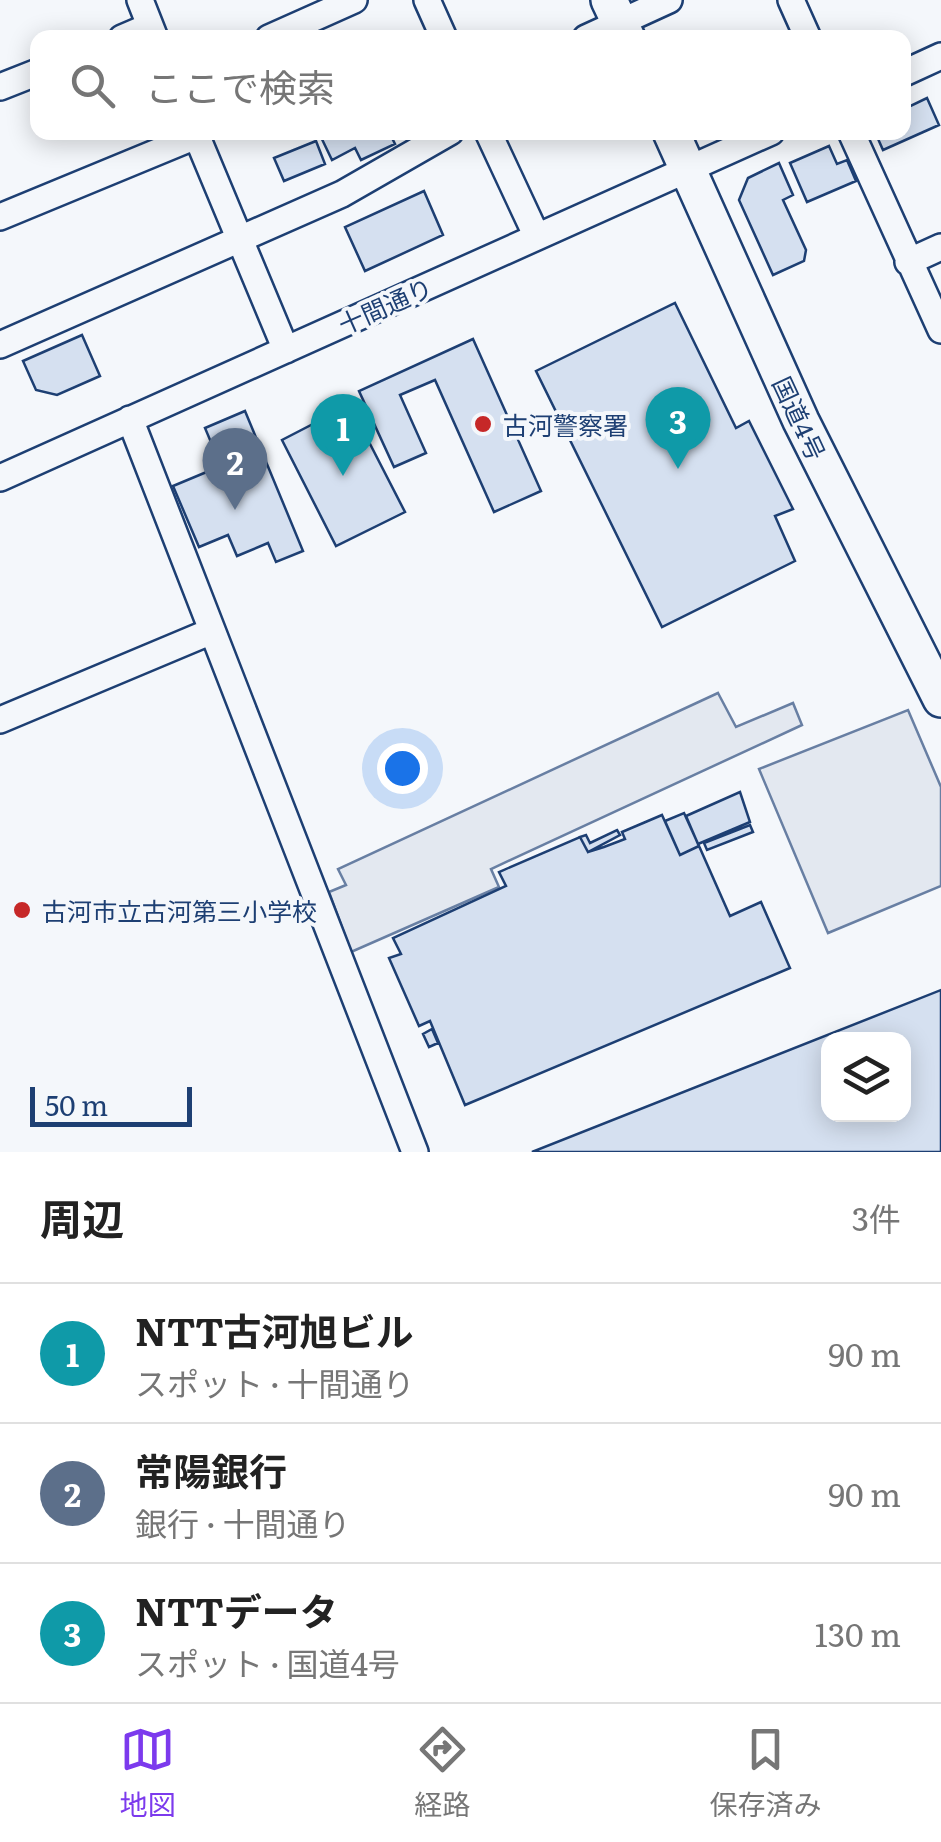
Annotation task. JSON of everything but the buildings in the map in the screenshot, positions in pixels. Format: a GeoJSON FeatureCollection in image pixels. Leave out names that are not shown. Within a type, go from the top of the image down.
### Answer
{"type":"FeatureCollection","features":[{"type":"Feature","properties":{"kind":"highway","name":"国道4号"},"geometry":{"type":"LineString","coordinates":[[675,140],[801,421],[938,688]]}},
{"type":"Feature","properties":{"kind":"street"},"geometry":{"type":"LineString","coordinates":[[140,0],[151,30]]}},
{"type":"Feature","properties":{"kind":"street"},"geometry":{"type":"LineString","coordinates":[[287,30],[354,0]]}},
{"type":"Feature","properties":{"kind":"street"},"geometry":{"type":"LineString","coordinates":[[427,0],[440,30]]}},
{"type":"Feature","properties":{"kind":"street"},"geometry":{"type":"LineString","coordinates":[[618,19],[669,0]]}},
{"type":"Feature","properties":{"kind":"street"},"geometry":{"type":"LineString","coordinates":[[791,0],[804,30]]}},
{"type":"Feature","properties":{"kind":"street"},"geometry":{"type":"LineString","coordinates":[[911,70],[941,56]]}},
{"type":"Feature","properties":{"kind":"street"},"geometry":{"type":"LineString","coordinates":[[0,87],[30,75]]}},
{"type":"Feature","properties":{"kind":"street"},"geometry":{"type":"LineString","coordinates":[[0,216],[182,140]]}},
{"type":"Feature","properties":{"kind":"street"},"geometry":{"type":"LineString","coordinates":[[198,140],[286,350]]}},
{"type":"Feature","properties":{"kind":"street"},"geometry":{"type":"LineString","coordinates":[[0,345],[240,240],[404,162],[438,140]]}},
{"type":"Feature","properties":{"kind":"street"},"geometry":{"type":"LineString","coordinates":[[492,140],[538,238]]}},
{"type":"Feature","properties":{"kind":"street","name":"十間通り"},"geometry":{"type":"LineString","coordinates":[[0,478],[754,140]]}},
{"type":"Feature","properties":{"kind":"street"},"geometry":{"type":"LineString","coordinates":[[855,140],[941,330]]}},
{"type":"Feature","properties":{"kind":"street"},"geometry":{"type":"LineString","coordinates":[[908,262],[941,247]]}},
{"type":"Feature","properties":{"kind":"street"},"geometry":{"type":"LineString","coordinates":[[130,419],[415,1152]]}},
{"type":"Feature","properties":{"kind":"street"},"geometry":{"type":"LineString","coordinates":[[0,720],[212,630]]}},
{"type":"Feature","properties":{"kind":"shaded area"},"geometry":{"type":"Polygon","coordinates":[[[718,693],[736,727],[793,703],[802,725],[491,869],[499,887],[351,952],[329,892],[346,885],[338,869],[718,693]]]}},
{"type":"Feature","properties":{"kind":"shaded area"},"geometry":{"type":"Polygon","coordinates":[[[908,710],[941,787],[941,886],[828,933],[759,769],[908,710]]]}},
{"type":"Feature","properties":{"kind":"place","name":"古河警察署"},"geometry":{"type":"Point","coordinates":[483,424]}},
{"type":"Feature","properties":{"kind":"place","name":"NTTデータ"},"geometry":{"type":"Point","coordinates":[678,469]}},
{"type":"Feature","properties":{"kind":"place","name":"NTT古河旭ビル"},"geometry":{"type":"Point","coordinates":[343,476]}},
{"type":"Feature","properties":{"kind":"place","name":"常陽銀行"},"geometry":{"type":"Point","coordinates":[235,510]}},
{"type":"Feature","properties":{"kind":"place","name":"古河市立古河第三小学校"},"geometry":{"type":"Point","coordinates":[22,910]}}]}
